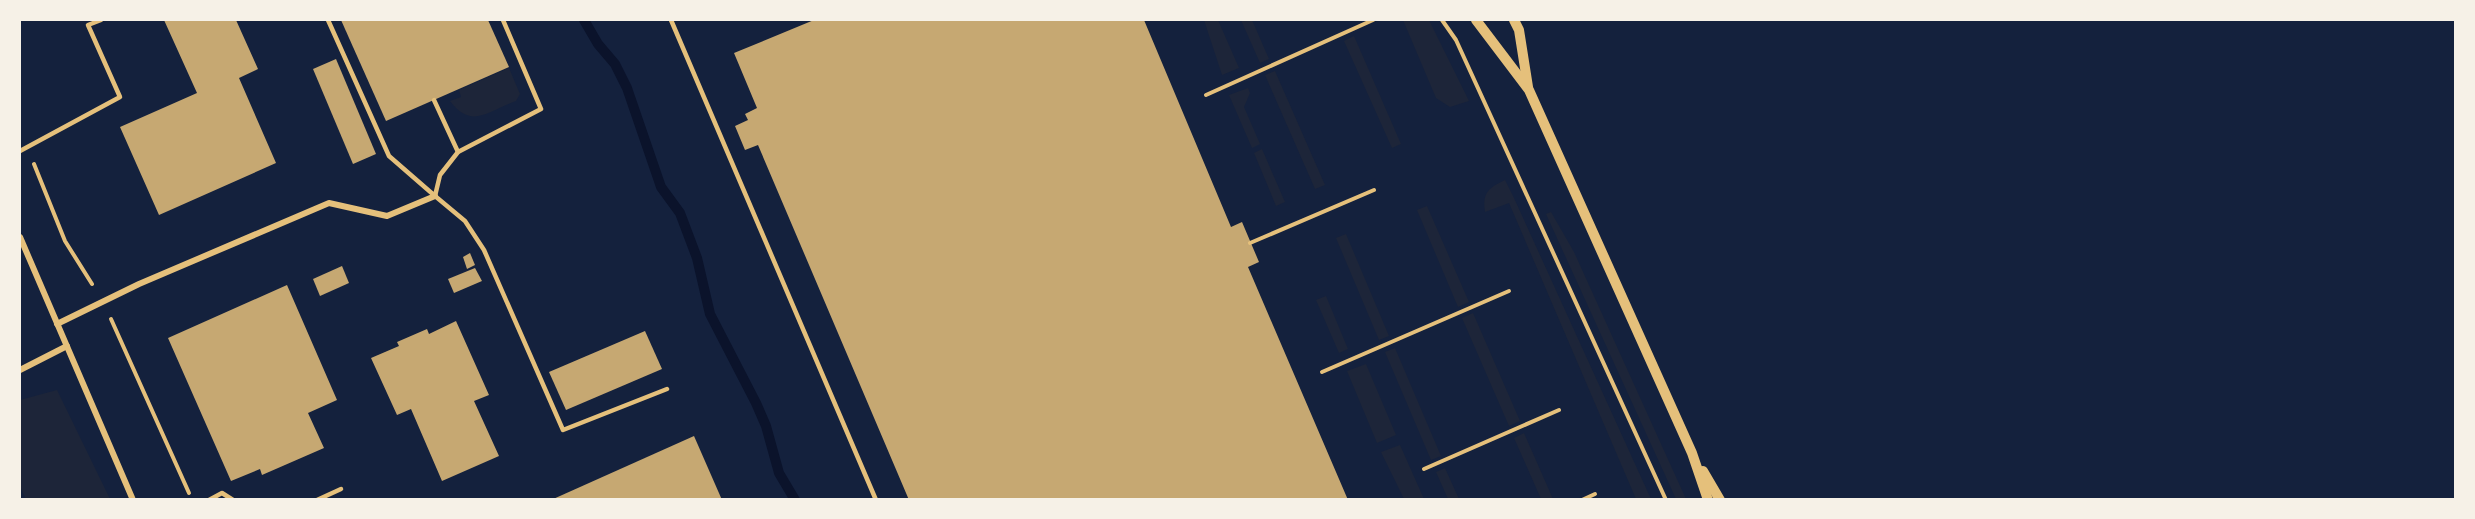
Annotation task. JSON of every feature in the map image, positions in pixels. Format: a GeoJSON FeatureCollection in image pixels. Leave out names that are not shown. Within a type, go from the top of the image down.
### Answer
{"type":"FeatureCollection","features":[{"type":"Feature","properties":{"kind":"street"},"geometry":{"type":"LineString","coordinates":[[1476,20],[1529,90],[1692,453],[1708,500]]}},
{"type":"Feature","properties":{"kind":"street"},"geometry":{"type":"LineString","coordinates":[[1514,20],[1519,30],[1529,90]]}},
{"type":"Feature","properties":{"kind":"street"},"geometry":{"type":"LineString","coordinates":[[57,324],[130,288],[329,203],[387,216],[435,196]]}},
{"type":"Feature","properties":{"kind":"street"},"geometry":{"type":"LineString","coordinates":[[20,237],[133,500]]}},
{"type":"Feature","properties":{"kind":"street"},"geometry":{"type":"LineString","coordinates":[[20,370],[67,346]]}},
{"type":"Feature","properties":{"kind":"street"},"geometry":{"type":"LineString","coordinates":[[1692,453],[1720,500]]}},
{"type":"Feature","properties":{"kind":"lane"},"geometry":{"type":"LineString","coordinates":[[20,151],[120,96],[88,25],[101,20]]}},
{"type":"Feature","properties":{"kind":"lane"},"geometry":{"type":"LineString","coordinates":[[328,20],[389,156],[465,221],[484,250],[563,430],[667,389]]}},
{"type":"Feature","properties":{"kind":"lane"},"geometry":{"type":"LineString","coordinates":[[435,196],[440,175],[458,152],[541,109],[503,20]]}},
{"type":"Feature","properties":{"kind":"lane"},"geometry":{"type":"LineString","coordinates":[[671,20],[876,500]]}},
{"type":"Feature","properties":{"kind":"lane"},"geometry":{"type":"LineString","coordinates":[[434,100],[458,152]]}},
{"type":"Feature","properties":{"kind":"lane"},"geometry":{"type":"LineString","coordinates":[[317,500],[341,489]]}},
{"type":"Feature","properties":{"kind":"lane"},"geometry":{"type":"LineString","coordinates":[[209,500],[222,493],[233,500]]}},
{"type":"Feature","properties":{"kind":"path"},"geometry":{"type":"LineString","coordinates":[[1206,95],[1373,20]]}},
{"type":"Feature","properties":{"kind":"path"},"geometry":{"type":"LineString","coordinates":[[1442,20],[1461,51],[1666,500]]}},
{"type":"Feature","properties":{"kind":"path"},"geometry":{"type":"LineString","coordinates":[[1250,243],[1374,190]]}},
{"type":"Feature","properties":{"kind":"path"},"geometry":{"type":"LineString","coordinates":[[1322,372],[1509,291]]}},
{"type":"Feature","properties":{"kind":"path"},"geometry":{"type":"LineString","coordinates":[[1424,469],[1559,410]]}},
{"type":"Feature","properties":{"kind":"path"},"geometry":{"type":"LineString","coordinates":[[1582,500],[1595,494]]}},
{"type":"Feature","properties":{"kind":"shaded area"},"geometry":{"type":"Polygon","coordinates":[[[1204,20],[1218,20],[1239,68],[1222,75],[1204,20]]]}},
{"type":"Feature","properties":{"kind":"shaded area"},"geometry":{"type":"Polygon","coordinates":[[[1241,20],[1252,20],[1269,59],[1260,63],[1241,20]]]}},
{"type":"Feature","properties":{"kind":"shaded area"},"geometry":{"type":"Polygon","coordinates":[[[1403,20],[1429,20],[1469,101],[1450,107],[1436,98],[1403,20]]]}},
{"type":"Feature","properties":{"kind":"shaded area"},"geometry":{"type":"Polygon","coordinates":[[[1354,36],[1401,144],[1392,148],[1344,41],[1354,36]]]}},
{"type":"Feature","properties":{"kind":"shaded area"},"geometry":{"type":"Polygon","coordinates":[[[509,68],[520,94],[516,101],[481,116],[473,116],[458,110],[450,101],[461,97],[459,90],[509,68]]]}},
{"type":"Feature","properties":{"kind":"shaded area"},"geometry":{"type":"Polygon","coordinates":[[[1275,71],[1325,185],[1315,189],[1265,75],[1275,71]]]}},
{"type":"Feature","properties":{"kind":"shaded area"},"geometry":{"type":"Polygon","coordinates":[[[1248,88],[1250,93],[1244,107],[1260,144],[1252,148],[1229,95],[1248,88]]]}},
{"type":"Feature","properties":{"kind":"shaded area"},"geometry":{"type":"Polygon","coordinates":[[[1262,149],[1285,202],[1276,206],[1254,153],[1262,149]]]}},
{"type":"Feature","properties":{"kind":"shaded area"},"geometry":{"type":"Polygon","coordinates":[[[1505,180],[1651,499],[1636,499],[1509,203],[1485,212],[1484,200],[1488,192],[1505,180]]]}},
{"type":"Feature","properties":{"kind":"shaded area"},"geometry":{"type":"Polygon","coordinates":[[[1427,206],[1469,302],[1458,307],[1417,210],[1427,206]]]}},
{"type":"Feature","properties":{"kind":"shaded area"},"geometry":{"type":"Polygon","coordinates":[[[1551,212],[1574,252],[1686,499],[1676,499],[1546,214],[1551,212]]]}},
{"type":"Feature","properties":{"kind":"shaded area"},"geometry":{"type":"Polygon","coordinates":[[[1346,234],[1389,336],[1379,340],[1336,238],[1346,234]]]}},
{"type":"Feature","properties":{"kind":"shaded area"},"geometry":{"type":"Polygon","coordinates":[[[1326,296],[1348,349],[1339,353],[1316,300],[1326,296]]]}},
{"type":"Feature","properties":{"kind":"shaded area"},"geometry":{"type":"Polygon","coordinates":[[[1473,313],[1520,421],[1509,426],[1462,318],[1473,313]]]}},
{"type":"Feature","properties":{"kind":"shaded area"},"geometry":{"type":"Polygon","coordinates":[[[1395,348],[1441,456],[1431,460],[1385,352],[1395,348]]]}},
{"type":"Feature","properties":{"kind":"shaded area"},"geometry":{"type":"Polygon","coordinates":[[[1366,364],[1396,435],[1377,443],[1347,371],[1366,364]]]}},
{"type":"Feature","properties":{"kind":"shaded area"},"geometry":{"type":"Polygon","coordinates":[[[57,390],[110,499],[26,499],[20,487],[20,400],[57,390]]]}},
{"type":"Feature","properties":{"kind":"shaded area"},"geometry":{"type":"Polygon","coordinates":[[[1524,433],[1553,499],[1541,499],[1514,438],[1524,433]]]}},
{"type":"Feature","properties":{"kind":"shaded area"},"geometry":{"type":"Polygon","coordinates":[[[1400,445],[1424,499],[1404,499],[1381,452],[1400,445]]]}},
{"type":"Feature","properties":{"kind":"shaded area"},"geometry":{"type":"Polygon","coordinates":[[[1445,468],[1459,499],[1448,499],[1436,472],[1445,468]]]}},
{"type":"Feature","properties":{"kind":"building"},"geometry":{"type":"Polygon","coordinates":[[[164,20],[236,20],[258,69],[239,78],[276,163],[159,215],[120,127],[197,93],[164,20]]]}},
{"type":"Feature","properties":{"kind":"building"},"geometry":{"type":"Polygon","coordinates":[[[341,20],[488,20],[509,67],[386,121],[341,20]]]}},
{"type":"Feature","properties":{"kind":"building"},"geometry":{"type":"Polygon","coordinates":[[[814,20],[1144,20],[1231,227],[1242,222],[1259,262],[1248,267],[1348,500],[909,500],[758,145],[745,150],[735,126],[748,120],[745,114],[757,108],[734,53],[814,20]]]}},
{"type":"Feature","properties":{"kind":"building"},"geometry":{"type":"Polygon","coordinates":[[[336,59],[376,154],[353,164],[313,69],[336,59]]]}},
{"type":"Feature","properties":{"kind":"building"},"geometry":{"type":"Polygon","coordinates":[[[470,253],[475,265],[467,269],[463,257],[470,253]]]}},
{"type":"Feature","properties":{"kind":"building"},"geometry":{"type":"Polygon","coordinates":[[[342,266],[349,283],[320,296],[313,279],[342,266]]]}},
{"type":"Feature","properties":{"kind":"building"},"geometry":{"type":"Polygon","coordinates":[[[475,268],[482,281],[454,293],[448,279],[475,268]]]}},
{"type":"Feature","properties":{"kind":"building"},"geometry":{"type":"Polygon","coordinates":[[[287,285],[337,400],[308,413],[324,448],[262,475],[260,469],[231,481],[168,338],[287,285]]]}},
{"type":"Feature","properties":{"kind":"building"},"geometry":{"type":"Polygon","coordinates":[[[456,321],[489,395],[474,401],[499,456],[442,481],[411,409],[397,415],[371,358],[399,346],[397,342],[427,329],[429,334],[456,321]]]}},
{"type":"Feature","properties":{"kind":"building"},"geometry":{"type":"Polygon","coordinates":[[[645,331],[662,369],[566,410],[549,372],[645,331]]]}},
{"type":"Feature","properties":{"kind":"building"},"geometry":{"type":"Polygon","coordinates":[[[694,436],[722,500],[551,500],[694,436]]]}},
{"type":"Feature","properties":{"kind":"waterway"},"geometry":{"type":"LineString","coordinates":[[584,20],[598,44],[615,64],[627,88],[661,187],[680,213],[697,258],[710,314],[756,403],[766,426],[779,473],[795,500]]}}]}
